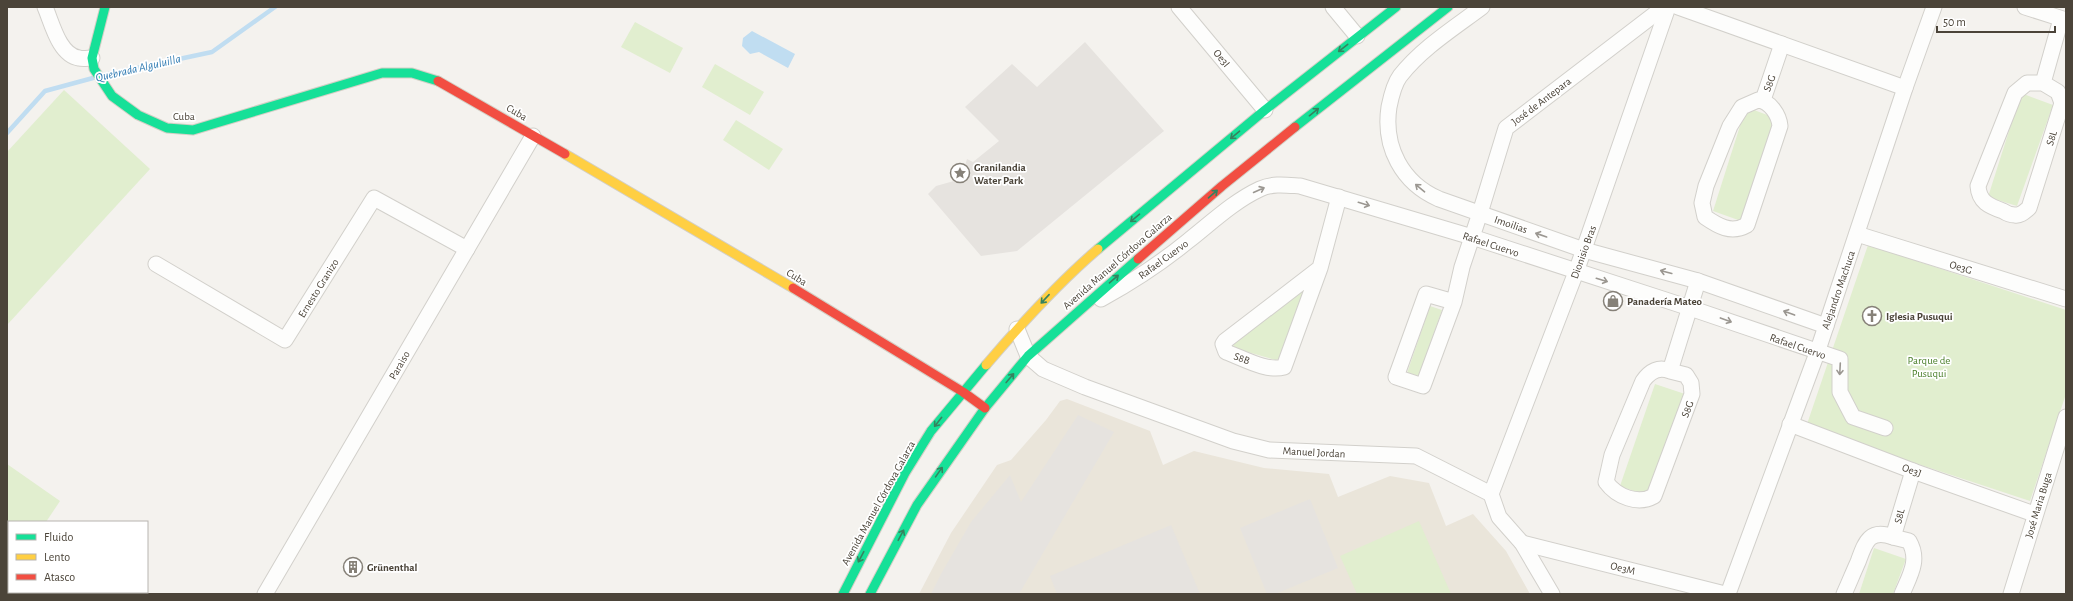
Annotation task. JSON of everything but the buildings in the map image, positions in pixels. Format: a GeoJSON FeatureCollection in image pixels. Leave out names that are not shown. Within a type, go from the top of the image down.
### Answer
{"type":"FeatureCollection","features":[{"type":"Feature","properties":{"kind":"main road"},"geometry":{"type":"LineString","coordinates":[[92,58],[105,7]]}},
{"type":"Feature","properties":{"kind":"main road","name":"Avenida Manuel Córdova Galarza"},"geometry":{"type":"LineString","coordinates":[[844,594],[905,473],[931,431],[1017,329],[1072,271],[1265,110],[1357,36],[1396,7]]}},
{"type":"Feature","properties":{"kind":"main road","name":"Avenida Manuel Córdova Galarza"},"geometry":{"type":"LineString","coordinates":[[870,594],[917,505],[984,408],[1028,356],[1076,312],[1222,186],[1350,82],[1448,7]]}},
{"type":"Feature","properties":{"kind":"main road","name":"Cuba"},"geometry":{"type":"LineString","coordinates":[[92,58],[94,69],[112,96],[138,115],[167,128],[194,130],[382,73],[412,73],[442,82],[736,253],[963,392],[984,408]]}},
{"type":"Feature","properties":{"kind":"street"},"geometry":{"type":"LineString","coordinates":[[45,7],[60,42],[65,49],[78,58],[92,58]]}},
{"type":"Feature","properties":{"kind":"street","name":"Oe3I"},"geometry":{"type":"LineString","coordinates":[[1179,7],[1265,110]]}},
{"type":"Feature","properties":{"kind":"street"},"geometry":{"type":"LineString","coordinates":[[1333,7],[1357,36]]}},
{"type":"Feature","properties":{"kind":"street","name":"Imoilias"},"geometry":{"type":"LineString","coordinates":[[1482,7],[1412,61],[1399,78],[1390,99],[1386,124],[1391,151],[1403,172],[1414,183],[1428,194],[1584,250],[1698,281],[1826,326]]}},
{"type":"Feature","properties":{"kind":"street","name":"José de Antepara"},"geometry":{"type":"LineString","coordinates":[[1454,302],[1426,294],[1396,377],[1423,386],[1454,302],[1462,267],[1480,213],[1502,134],[1506,128],[1664,7]]}},
{"type":"Feature","properties":{"kind":"street","name":"Dionisio Bras"},"geometry":{"type":"LineString","coordinates":[[1491,494],[1584,250],[1668,7]]}},
{"type":"Feature","properties":{"kind":"street"},"geometry":{"type":"LineString","coordinates":[[1678,7],[1905,88]]}},
{"type":"Feature","properties":{"kind":"street","name":"Alejandro Machuca"},"geometry":{"type":"LineString","coordinates":[[1726,594],[1817,353],[1905,88],[1934,7]]}},
{"type":"Feature","properties":{"kind":"street"},"geometry":{"type":"LineString","coordinates":[[2025,7],[2064,19],[2043,83]]}},
{"type":"Feature","properties":{"kind":"street","name":"S8G"},"geometry":{"type":"LineString","coordinates":[[1763,100],[1782,44]]}},
{"type":"Feature","properties":{"kind":"street","name":"S8L"},"geometry":{"type":"LineString","coordinates":[[2027,83],[2043,83],[2058,92],[2062,103],[2029,208],[2022,214],[2015,216],[1992,207],[1982,200],[1979,194],[1978,186],[1983,170],[2015,92],[2027,83]]}},
{"type":"Feature","properties":{"kind":"street","name":"S8G"},"geometry":{"type":"LineString","coordinates":[[1763,100],[1779,118],[1780,126],[1747,225],[1739,230],[1729,230],[1705,216],[1702,210],[1702,203],[1706,186],[1719,152],[1737,114],[1742,107],[1751,102],[1763,100]]}},
{"type":"Feature","properties":{"kind":"street","name":"Paraiso"},"geometry":{"type":"LineString","coordinates":[[265,594],[533,136]]}},
{"type":"Feature","properties":{"kind":"street","name":"Rafael Cuervo"},"geometry":{"type":"LineString","coordinates":[[1076,312],[1125,286],[1149,270],[1243,198],[1262,188],[1279,184],[1300,186],[1472,237],[1690,308],[1817,353],[1840,359],[1840,392],[1853,417],[1885,428]]}},
{"type":"Feature","properties":{"kind":"street","name":"S8B"},"geometry":{"type":"LineString","coordinates":[[1320,268],[1224,341],[1223,344],[1226,352],[1269,368],[1277,369],[1284,367],[1320,268],[1339,197]]}},
{"type":"Feature","properties":{"kind":"street","name":"Ernesto Granizo"},"geometry":{"type":"LineString","coordinates":[[156,264],[285,340],[374,198],[467,249]]}},
{"type":"Feature","properties":{"kind":"street","name":"Oe3G"},"geometry":{"type":"LineString","coordinates":[[1857,234],[2066,299]]}},
{"type":"Feature","properties":{"kind":"street"},"geometry":{"type":"LineString","coordinates":[[1670,371],[1698,281]]}},
{"type":"Feature","properties":{"kind":"street"},"geometry":{"type":"LineString","coordinates":[[1017,329],[1028,356]]}},
{"type":"Feature","properties":{"kind":"street","name":"Manuel Jordan"},"geometry":{"type":"LineString","coordinates":[[1028,356],[1043,369],[1085,387],[1233,441],[1269,450],[1416,456],[1491,494]]}},
{"type":"Feature","properties":{"kind":"street","name":"S8G"},"geometry":{"type":"LineString","coordinates":[[1664,368],[1670,371],[1686,375],[1691,383],[1692,394],[1654,496],[1646,501],[1637,501],[1611,488],[1606,482],[1612,455],[1639,394],[1643,381],[1657,369],[1664,368]]}},
{"type":"Feature","properties":{"kind":"street","name":"José Maria Buga"},"geometry":{"type":"LineString","coordinates":[[2011,594],[2034,514],[2066,417]]}},
{"type":"Feature","properties":{"kind":"street","name":"Oe3J"},"geometry":{"type":"LineString","coordinates":[[1790,424],[1913,471],[2034,514]]}},
{"type":"Feature","properties":{"kind":"street","name":"S8L"},"geometry":{"type":"LineString","coordinates":[[1902,594],[1915,560],[1913,549],[1909,541],[1893,537],[1913,471]]}},
{"type":"Feature","properties":{"kind":"street"},"geometry":{"type":"LineString","coordinates":[[1491,494],[1499,517],[1522,543],[1552,594]]}},
{"type":"Feature","properties":{"kind":"street"},"geometry":{"type":"LineString","coordinates":[[1844,594],[1866,541],[1876,535],[1884,534],[1893,537]]}},
{"type":"Feature","properties":{"kind":"street","name":"Oe3M"},"geometry":{"type":"LineString","coordinates":[[1522,543],[1726,594]]}},
{"type":"Feature","properties":{"kind":"shaded area"},"geometry":{"type":"Polygon","coordinates":[[[1085,42],[1164,131],[1017,251],[981,256],[928,194],[936,186],[961,179],[967,159],[973,162],[999,141],[965,107],[1012,64],[1037,87],[1085,42]]]}},
{"type":"Feature","properties":{"kind":"shaded area"},"geometry":{"type":"Polygon","coordinates":[[[1067,399],[1150,431],[1163,465],[1194,451],[1264,468],[1329,474],[1338,497],[1390,476],[1429,483],[1446,526],[1473,514],[1506,551],[1530,594],[919,594],[951,533],[997,465],[1011,460],[1046,420],[1060,401],[1067,399]]]}},
{"type":"Feature","properties":{"kind":"shaded area"},"geometry":{"type":"Polygon","coordinates":[[[1078,415],[1114,432],[1019,594],[931,594],[971,522],[1010,475],[1021,502],[1078,415]]]}},
{"type":"Feature","properties":{"kind":"shaded area"},"geometry":{"type":"Polygon","coordinates":[[[1310,499],[1338,568],[1275,594],[1267,594],[1240,528],[1310,499]]]}},
{"type":"Feature","properties":{"kind":"shaded area"},"geometry":{"type":"Polygon","coordinates":[[[1171,525],[1200,594],[1057,594],[1050,576],[1171,525]]]}},
{"type":"Feature","properties":{"kind":"green space"},"geometry":{"type":"Polygon","coordinates":[[[635,22],[683,48],[670,73],[621,47],[635,22]]]}},
{"type":"Feature","properties":{"kind":"green space"},"geometry":{"type":"Polygon","coordinates":[[[715,64],[764,92],[750,115],[702,87],[715,64]]]}},
{"type":"Feature","properties":{"kind":"green space"},"geometry":{"type":"Polygon","coordinates":[[[64,90],[150,169],[7,325],[7,152],[64,90]]]}},
{"type":"Feature","properties":{"kind":"green space"},"geometry":{"type":"Polygon","coordinates":[[[2021,93],[2053,105],[2017,206],[1988,197],[2021,93]]]}},
{"type":"Feature","properties":{"kind":"green space"},"geometry":{"type":"Polygon","coordinates":[[[1746,107],[1778,119],[1741,221],[1713,211],[1746,107]]]}},
{"type":"Feature","properties":{"kind":"green space"},"geometry":{"type":"Polygon","coordinates":[[[736,120],[783,149],[769,170],[723,140],[736,120]]]}},
{"type":"Feature","properties":{"kind":"green space","name":"Parque de Pusuqui"},"geometry":{"type":"Polygon","coordinates":[[[1868,245],[2066,310],[2066,394],[2030,501],[1806,427],[1868,245]]]}},
{"type":"Feature","properties":{"kind":"green space"},"geometry":{"type":"Polygon","coordinates":[[[1304,289],[1305,291],[1280,359],[1275,360],[1234,348],[1233,344],[1304,289]]]}},
{"type":"Feature","properties":{"kind":"green space"},"geometry":{"type":"Polygon","coordinates":[[[1430,306],[1442,310],[1419,376],[1407,373],[1430,306]]]}},
{"type":"Feature","properties":{"kind":"green space"},"geometry":{"type":"Polygon","coordinates":[[[1655,384],[1685,394],[1650,497],[1620,486],[1655,384]]]}},
{"type":"Feature","properties":{"kind":"green space"},"geometry":{"type":"Polygon","coordinates":[[[7,464],[60,501],[47,521],[8,521],[8,540],[7,464]]]}},
{"type":"Feature","properties":{"kind":"green space"},"geometry":{"type":"Polygon","coordinates":[[[1419,521],[1451,594],[1357,594],[1340,556],[1419,521]]]}},
{"type":"Feature","properties":{"kind":"green space"},"geometry":{"type":"Polygon","coordinates":[[[1874,548],[1906,559],[1893,594],[1859,594],[1874,548]]]}},
{"type":"Feature","properties":{"kind":"water"},"geometry":{"type":"Polygon","coordinates":[[[752,31],[795,54],[788,68],[759,52],[750,54],[742,46],[743,38],[752,31]]]}},
{"type":"Feature","properties":{"kind":"waterway","name":"Quebrada Alguluilla"},"geometry":{"type":"LineString","coordinates":[[104,75],[212,52],[275,7]]}},
{"type":"Feature","properties":{"kind":"waterway","name":"Quebrada Alguluilla"},"geometry":{"type":"LineString","coordinates":[[7,133],[45,91],[93,78]]}},
{"type":"Feature","properties":{"kind":"traffic: fast"},"geometry":{"type":"LineString","coordinates":[[105,7],[92,58],[94,69],[112,96],[138,115],[167,128],[193,130],[382,73],[412,73],[438,81]]}},
{"type":"Feature","properties":{"kind":"traffic: fast"},"geometry":{"type":"LineString","coordinates":[[1098,249],[1265,110],[1396,7]]}},
{"type":"Feature","properties":{"kind":"traffic: fast"},"geometry":{"type":"LineString","coordinates":[[1295,127],[1448,7]]}},
{"type":"Feature","properties":{"kind":"traffic: fast"},"geometry":{"type":"LineString","coordinates":[[870,594],[917,505],[985,408],[1028,356],[1138,259]]}},
{"type":"Feature","properties":{"kind":"traffic: fast"},"geometry":{"type":"LineString","coordinates":[[843,594],[905,473],[931,431],[986,365]]}},
{"type":"Feature","properties":{"kind":"traffic: slow"},"geometry":{"type":"LineString","coordinates":[[565,154],[793,288]]}},
{"type":"Feature","properties":{"kind":"traffic: slow"},"geometry":{"type":"LineString","coordinates":[[986,365],[1012,334],[1068,276],[1098,249]]}},
{"type":"Feature","properties":{"kind":"traffic: jam"},"geometry":{"type":"LineString","coordinates":[[438,81],[565,154]]}},
{"type":"Feature","properties":{"kind":"traffic: jam"},"geometry":{"type":"LineString","coordinates":[[1138,259],[1222,186],[1295,127]]}},
{"type":"Feature","properties":{"kind":"traffic: jam"},"geometry":{"type":"LineString","coordinates":[[793,288],[963,392],[985,408]]}},
{"type":"Feature","properties":{"kind":"place","name":"Granilandia Water Park"},"geometry":{"type":"Point","coordinates":[960,173]}},
{"type":"Feature","properties":{"kind":"place","name":"Panadería Mateo"},"geometry":{"type":"Point","coordinates":[1613,301]}},
{"type":"Feature","properties":{"kind":"place","name":"Iglesia Pusuqui"},"geometry":{"type":"Point","coordinates":[1872,316]}},
{"type":"Feature","properties":{"kind":"place","name":"Grünenthal"},"geometry":{"type":"Point","coordinates":[353,567]}}]}
